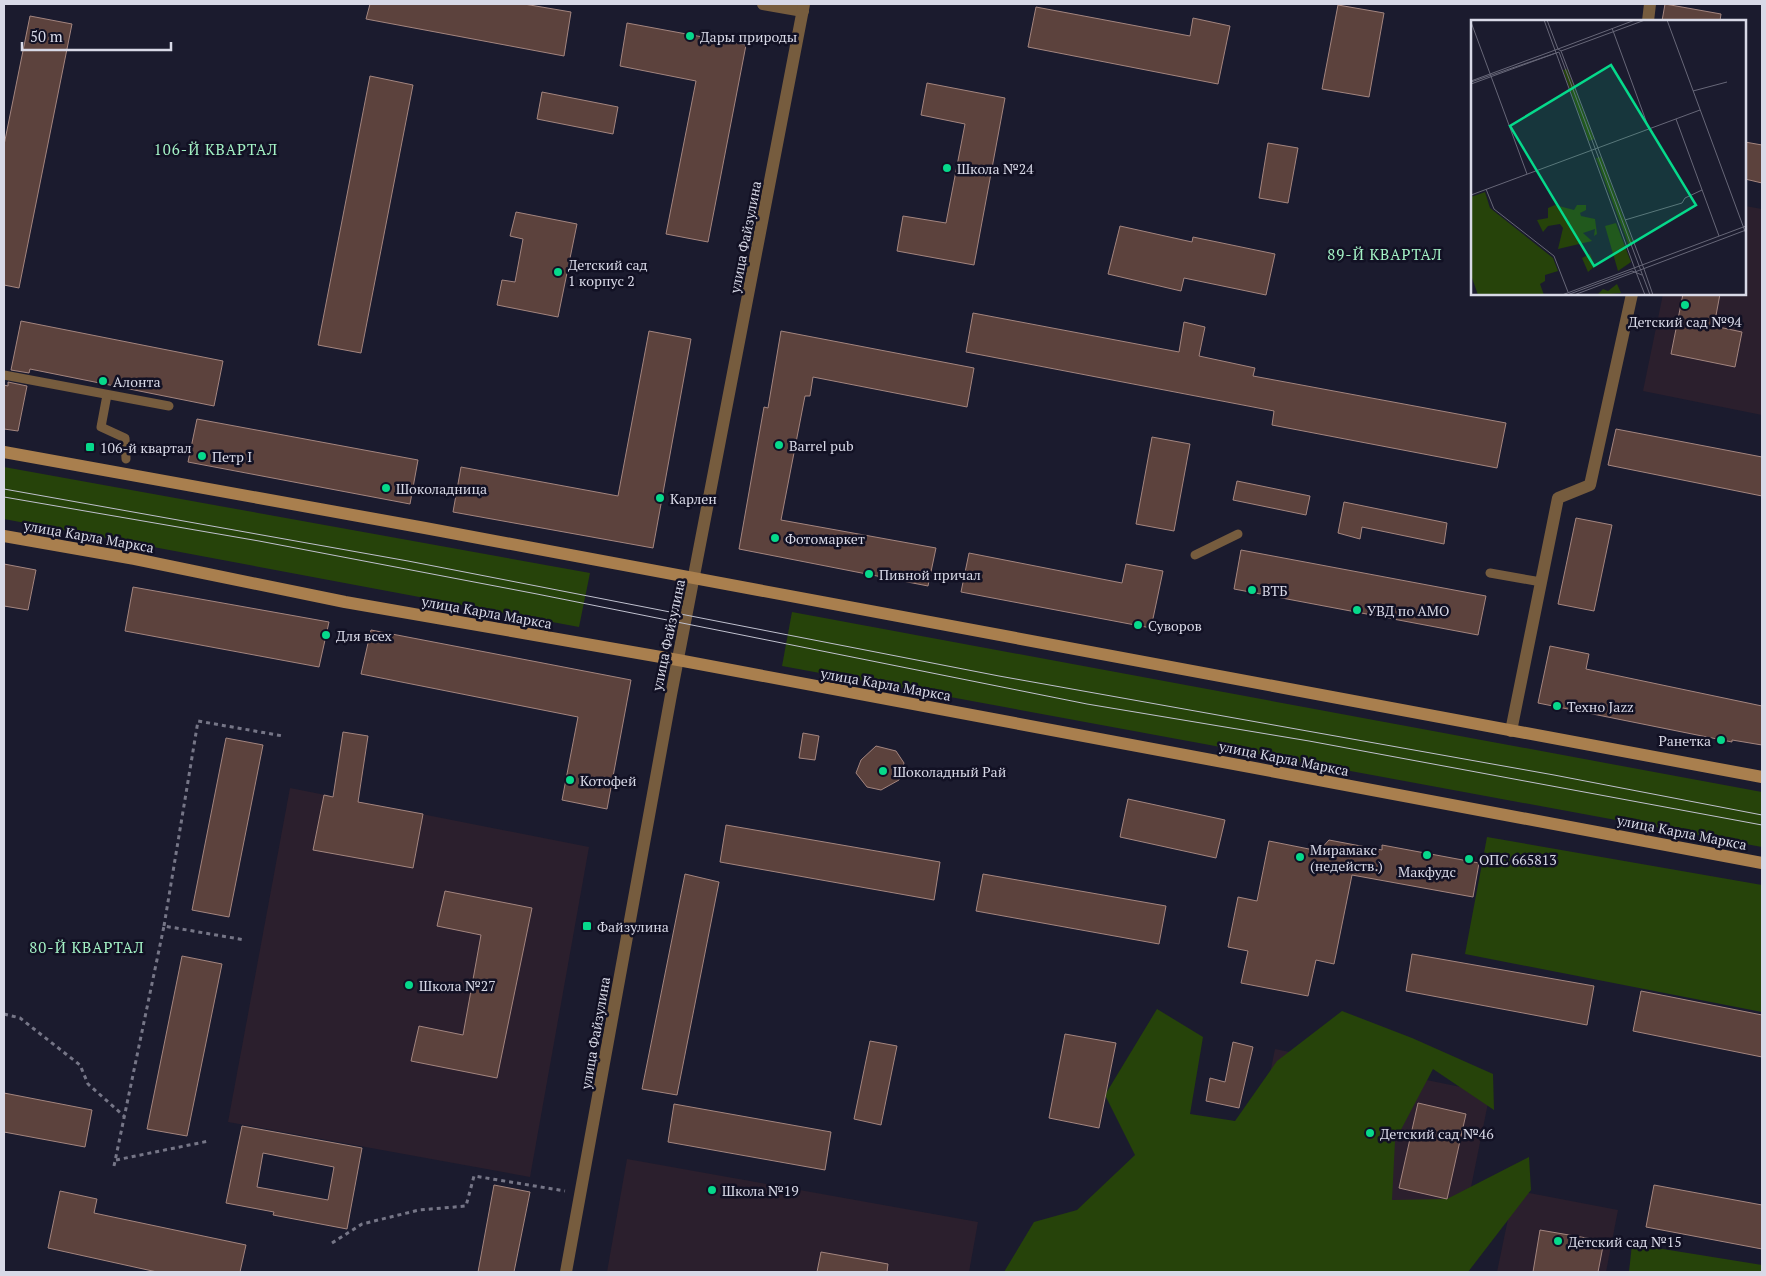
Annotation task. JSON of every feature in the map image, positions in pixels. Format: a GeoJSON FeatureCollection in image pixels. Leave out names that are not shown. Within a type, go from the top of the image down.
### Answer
{"type":"FeatureCollection","features":[{"type":"Feature","properties":{"kind":"main road"},"geometry":{"type":"LineString","coordinates":[[4,452],[695,578],[1762,777]]}},
{"type":"Feature","properties":{"kind":"main road","name":"улица Карла Маркса"},"geometry":{"type":"LineString","coordinates":[[4,536],[135,558],[345,602],[678,660],[1762,863]]}},
{"type":"Feature","properties":{"kind":"street"},"geometry":{"type":"LineString","coordinates":[[763,4],[804,8]]}},
{"type":"Feature","properties":{"kind":"street"},"geometry":{"type":"LineString","coordinates":[[1648,20],[1650,4]]}},
{"type":"Feature","properties":{"kind":"street","name":"улица Файзулина"},"geometry":{"type":"LineString","coordinates":[[566,1272],[678,660],[804,8]]}},
{"type":"Feature","properties":{"kind":"street"},"geometry":{"type":"LineString","coordinates":[[1511,731],[1558,498],[1590,484],[1632,295]]}},
{"type":"Feature","properties":{"kind":"lane"},"geometry":{"type":"LineString","coordinates":[[4,375],[168,406]]}},
{"type":"Feature","properties":{"kind":"lane"},"geometry":{"type":"LineString","coordinates":[[107,394],[101,428],[124,438],[126,459]]}},
{"type":"Feature","properties":{"kind":"lane"},"geometry":{"type":"LineString","coordinates":[[1195,555],[1238,534]]}},
{"type":"Feature","properties":{"kind":"lane"},"geometry":{"type":"LineString","coordinates":[[1490,573],[1541,582]]}},
{"type":"Feature","properties":{"kind":"path"},"geometry":{"type":"LineString","coordinates":[[114,1166],[164,926],[198,721],[282,736]]}},
{"type":"Feature","properties":{"kind":"path"},"geometry":{"type":"LineString","coordinates":[[164,926],[245,940]]}},
{"type":"Feature","properties":{"kind":"path"},"geometry":{"type":"LineString","coordinates":[[4,1014],[20,1018],[80,1064],[88,1084],[125,1116]]}},
{"type":"Feature","properties":{"kind":"path"},"geometry":{"type":"LineString","coordinates":[[116,1160],[208,1141]]}},
{"type":"Feature","properties":{"kind":"path"},"geometry":{"type":"LineString","coordinates":[[332,1243],[362,1224],[419,1210],[466,1206],[474,1176],[568,1192]]}},
{"type":"Feature","properties":{"kind":"shaded area"},"geometry":{"type":"Polygon","coordinates":[[[1746,206],[1762,209],[1762,415],[1643,391],[1663,295],[1746,295],[1746,206]]]}},
{"type":"Feature","properties":{"kind":"shaded area","name":"Школа №27"},"geometry":{"type":"Polygon","coordinates":[[[290,788],[589,847],[530,1177],[228,1122],[290,788]]]}},
{"type":"Feature","properties":{"kind":"shaded area","name":"Детский сад №46"},"geometry":{"type":"Polygon","coordinates":[[[1275,1049],[1490,1093],[1465,1217],[1250,1174],[1275,1049]]]}},
{"type":"Feature","properties":{"kind":"shaded area","name":"Школа №19"},"geometry":{"type":"Polygon","coordinates":[[[627,1159],[978,1222],[969,1272],[607,1272],[627,1159]]]}},
{"type":"Feature","properties":{"kind":"shaded area","name":"Детский сад №15"},"geometry":{"type":"Polygon","coordinates":[[[1514,1190],[1618,1210],[1606,1272],[1497,1272],[1514,1190]]]}},
{"type":"Feature","properties":{"kind":"green space"},"geometry":{"type":"Polygon","coordinates":[[[4,467],[590,573],[579,627],[4,519],[4,467]]]}},
{"type":"Feature","properties":{"kind":"green space"},"geometry":{"type":"Polygon","coordinates":[[[792,612],[1762,792],[1762,847],[782,666],[792,612]]]}},
{"type":"Feature","properties":{"kind":"green space"},"geometry":{"type":"Polygon","coordinates":[[[1487,837],[1762,885],[1762,1012],[1465,954],[1487,837]]]}},
{"type":"Feature","properties":{"kind":"green space"},"geometry":{"type":"Polygon","coordinates":[[[1157,1009],[1203,1037],[1190,1114],[1235,1121],[1277,1061],[1342,1011],[1412,1038],[1493,1074],[1494,1110],[1433,1069],[1395,1141],[1392,1200],[1447,1199],[1529,1157],[1531,1190],[1468,1272],[1004,1272],[1034,1222],[1077,1210],[1135,1155],[1105,1095],[1157,1009]]]}},
{"type":"Feature","properties":{"kind":"green space"},"geometry":{"type":"Polygon","coordinates":[[[1632,1244],[1762,1265],[1762,1272],[1629,1272],[1632,1244]]]}},
{"type":"Feature","properties":{"kind":"building"},"geometry":{"type":"Polygon","coordinates":[[[370,4],[524,4],[571,12],[564,56],[366,19],[370,4]]]}},
{"type":"Feature","properties":{"kind":"building"},"geometry":{"type":"Polygon","coordinates":[[[1665,4],[1721,14],[1720,20],[1662,20],[1665,4]]]}},
{"type":"Feature","properties":{"kind":"building"},"geometry":{"type":"Polygon","coordinates":[[[1338,5],[1384,13],[1369,97],[1322,89],[1338,5]]]}},
{"type":"Feature","properties":{"kind":"building"},"geometry":{"type":"Polygon","coordinates":[[[1036,7],[1190,36],[1193,18],[1230,26],[1218,84],[1028,47],[1036,7]]]}},
{"type":"Feature","properties":{"kind":"building"},"geometry":{"type":"Polygon","coordinates":[[[30,16],[72,24],[19,288],[4,285],[4,145],[30,16]]]}},
{"type":"Feature","properties":{"kind":"building"},"geometry":{"type":"Polygon","coordinates":[[[627,23],[746,45],[708,242],[666,234],[696,81],[620,66],[627,23]]]}},
{"type":"Feature","properties":{"kind":"building"},"geometry":{"type":"Polygon","coordinates":[[[370,76],[413,85],[361,353],[318,345],[370,76]]]}},
{"type":"Feature","properties":{"kind":"building"},"geometry":{"type":"Polygon","coordinates":[[[927,83],[1005,98],[974,265],[897,251],[903,216],[946,223],[965,124],[921,115],[927,83]]]}},
{"type":"Feature","properties":{"kind":"building"},"geometry":{"type":"Polygon","coordinates":[[[542,92],[618,107],[613,134],[537,119],[542,92]]]}},
{"type":"Feature","properties":{"kind":"building"},"geometry":{"type":"Polygon","coordinates":[[[1746,142],[1762,145],[1762,183],[1746,179],[1746,142]]]}},
{"type":"Feature","properties":{"kind":"building"},"geometry":{"type":"Polygon","coordinates":[[[1268,143],[1298,148],[1288,203],[1259,198],[1268,143]]]}},
{"type":"Feature","properties":{"kind":"building"},"geometry":{"type":"Polygon","coordinates":[[[516,212],[577,224],[558,317],[497,305],[502,280],[515,282],[523,239],[510,236],[516,212]]]}},
{"type":"Feature","properties":{"kind":"building"},"geometry":{"type":"Polygon","coordinates":[[[1120,226],[1192,242],[1193,237],[1275,254],[1266,295],[1184,278],[1181,291],[1108,274],[1120,226]]]}},
{"type":"Feature","properties":{"kind":"building"},"geometry":{"type":"Polygon","coordinates":[[[1683,295],[1720,295],[1714,326],[1742,332],[1735,367],[1671,354],[1683,295]]]}},
{"type":"Feature","properties":{"kind":"building"},"geometry":{"type":"Polygon","coordinates":[[[973,313],[1179,352],[1184,322],[1205,327],[1199,356],[1255,368],[1253,376],[1506,423],[1497,468],[1272,425],[1274,411],[966,352],[973,313]]]}},
{"type":"Feature","properties":{"kind":"building"},"geometry":{"type":"Polygon","coordinates":[[[21,321],[223,361],[214,406],[30,369],[29,373],[11,370],[21,321]]]}},
{"type":"Feature","properties":{"kind":"building"},"geometry":{"type":"Polygon","coordinates":[[[649,331],[691,339],[653,548],[453,512],[461,467],[618,496],[649,331]]]}},
{"type":"Feature","properties":{"kind":"building"},"geometry":{"type":"Polygon","coordinates":[[[781,331],[974,368],[967,407],[813,377],[810,396],[805,396],[781,520],[936,548],[928,586],[739,549],[764,407],[768,408],[781,331]]]}},
{"type":"Feature","properties":{"kind":"building"},"geometry":{"type":"Polygon","coordinates":[[[8,382],[27,386],[18,431],[4,429],[4,385],[8,386],[8,382]]]}},
{"type":"Feature","properties":{"kind":"building"},"geometry":{"type":"Polygon","coordinates":[[[197,419],[418,460],[410,504],[188,462],[197,419]]]}},
{"type":"Feature","properties":{"kind":"building"},"geometry":{"type":"Polygon","coordinates":[[[1616,429],[1762,457],[1762,496],[1608,465],[1616,429]]]}},
{"type":"Feature","properties":{"kind":"building"},"geometry":{"type":"Polygon","coordinates":[[[1152,437],[1190,444],[1174,531],[1136,524],[1152,437]]]}},
{"type":"Feature","properties":{"kind":"building"},"geometry":{"type":"Polygon","coordinates":[[[1237,481],[1310,496],[1306,515],[1233,500],[1237,481]]]}},
{"type":"Feature","properties":{"kind":"building"},"geometry":{"type":"Polygon","coordinates":[[[1344,502],[1447,523],[1444,544],[1362,527],[1360,539],[1338,533],[1344,502]]]}},
{"type":"Feature","properties":{"kind":"building"},"geometry":{"type":"Polygon","coordinates":[[[1576,518],[1612,525],[1594,611],[1558,604],[1576,518]]]}},
{"type":"Feature","properties":{"kind":"building"},"geometry":{"type":"Polygon","coordinates":[[[1241,550],[1486,596],[1478,635],[1234,589],[1241,550]]]}},
{"type":"Feature","properties":{"kind":"building"},"geometry":{"type":"Polygon","coordinates":[[[969,553],[1122,583],[1126,564],[1163,571],[1151,628],[961,592],[969,553]]]}},
{"type":"Feature","properties":{"kind":"building"},"geometry":{"type":"Polygon","coordinates":[[[4,564],[36,570],[28,610],[4,606],[4,564]]]}},
{"type":"Feature","properties":{"kind":"building"},"geometry":{"type":"Polygon","coordinates":[[[133,587],[329,622],[319,667],[125,631],[133,587]]]}},
{"type":"Feature","properties":{"kind":"building"},"geometry":{"type":"Polygon","coordinates":[[[371,630],[631,680],[607,809],[562,800],[578,717],[361,674],[371,630]]]}},
{"type":"Feature","properties":{"kind":"building"},"geometry":{"type":"Polygon","coordinates":[[[1550,646],[1589,654],[1586,669],[1762,706],[1762,745],[1732,740],[1732,742],[1538,703],[1550,646]]]}},
{"type":"Feature","properties":{"kind":"building"},"geometry":{"type":"Polygon","coordinates":[[[343,732],[368,736],[358,802],[423,814],[413,868],[313,850],[324,795],[333,797],[343,732]]]}},
{"type":"Feature","properties":{"kind":"building"},"geometry":{"type":"Polygon","coordinates":[[[803,733],[819,736],[815,760],[799,758],[803,733]]]}},
{"type":"Feature","properties":{"kind":"building"},"geometry":{"type":"Polygon","coordinates":[[[226,738],[263,745],[229,917],[192,910],[226,738]]]}},
{"type":"Feature","properties":{"kind":"building"},"geometry":{"type":"Polygon","coordinates":[[[876,746],[896,751],[904,763],[899,780],[881,790],[867,787],[856,773],[861,760],[876,746]]]}},
{"type":"Feature","properties":{"kind":"building"},"geometry":{"type":"Polygon","coordinates":[[[1128,799],[1225,820],[1216,858],[1120,837],[1128,799]]]}},
{"type":"Feature","properties":{"kind":"building"},"geometry":{"type":"Polygon","coordinates":[[[726,825],[940,862],[934,900],[720,862],[726,825]]]}},
{"type":"Feature","properties":{"kind":"building"},"geometry":{"type":"Polygon","coordinates":[[[1329,840],[1382,850],[1382,845],[1479,863],[1473,897],[1352,875],[1334,964],[1316,960],[1308,996],[1241,983],[1248,951],[1228,947],[1238,897],[1257,901],[1269,841],[1319,851],[1329,840]]]}},
{"type":"Feature","properties":{"kind":"building"},"geometry":{"type":"Polygon","coordinates":[[[685,874],[719,882],[677,1095],[642,1089],[685,874]]]}},
{"type":"Feature","properties":{"kind":"building"},"geometry":{"type":"Polygon","coordinates":[[[983,874],[1166,906],[1159,944],[976,911],[983,874]]]}},
{"type":"Feature","properties":{"kind":"building"},"geometry":{"type":"Polygon","coordinates":[[[445,891],[532,908],[497,1078],[411,1061],[419,1026],[463,1035],[481,935],[437,926],[445,891]]]}},
{"type":"Feature","properties":{"kind":"building"},"geometry":{"type":"Polygon","coordinates":[[[1412,954],[1594,986],[1587,1025],[1406,991],[1412,954]]]}},
{"type":"Feature","properties":{"kind":"building"},"geometry":{"type":"Polygon","coordinates":[[[182,956],[222,964],[187,1136],[147,1129],[182,956]]]}},
{"type":"Feature","properties":{"kind":"building"},"geometry":{"type":"Polygon","coordinates":[[[1641,991],[1762,1015],[1762,1057],[1633,1031],[1641,991]]]}},
{"type":"Feature","properties":{"kind":"building"},"geometry":{"type":"Polygon","coordinates":[[[1065,1034],[1116,1043],[1099,1128],[1049,1118],[1065,1034]]]}},
{"type":"Feature","properties":{"kind":"building"},"geometry":{"type":"Polygon","coordinates":[[[870,1041],[897,1046],[881,1125],[854,1119],[870,1041]]]}},
{"type":"Feature","properties":{"kind":"building"},"geometry":{"type":"Polygon","coordinates":[[[1233,1042],[1253,1047],[1239,1108],[1206,1101],[1210,1078],[1225,1082],[1233,1042]]]}},
{"type":"Feature","properties":{"kind":"building"},"geometry":{"type":"Polygon","coordinates":[[[4,1093],[92,1110],[85,1147],[4,1132],[4,1093]]]}},
{"type":"Feature","properties":{"kind":"building"},"geometry":{"type":"Polygon","coordinates":[[[1418,1103],[1466,1114],[1447,1199],[1399,1188],[1418,1103]]]}},
{"type":"Feature","properties":{"kind":"building"},"geometry":{"type":"Polygon","coordinates":[[[674,1104],[831,1132],[825,1170],[668,1142],[674,1104]]]}},
{"type":"Feature","properties":{"kind":"building"},"geometry":{"type":"Polygon","coordinates":[[[242,1126],[362,1148],[347,1229],[273,1215],[274,1212],[226,1203],[242,1126]],[[263,1153],[257,1187],[328,1200],[334,1167],[263,1153]]]}},
{"type":"Feature","properties":{"kind":"building"},"geometry":{"type":"Polygon","coordinates":[[[494,1185],[530,1192],[514,1272],[478,1272],[494,1185]]]}},
{"type":"Feature","properties":{"kind":"building"},"geometry":{"type":"Polygon","coordinates":[[[1654,1185],[1762,1205],[1762,1249],[1646,1227],[1654,1185]]]}},
{"type":"Feature","properties":{"kind":"building"},"geometry":{"type":"Polygon","coordinates":[[[60,1191],[97,1199],[94,1213],[246,1245],[240,1272],[157,1272],[48,1248],[60,1191]]]}},
{"type":"Feature","properties":{"kind":"building"},"geometry":{"type":"Polygon","coordinates":[[[1540,1230],[1604,1241],[1598,1272],[1533,1272],[1540,1230]]]}},
{"type":"Feature","properties":{"kind":"building"},"geometry":{"type":"Polygon","coordinates":[[[821,1252],[888,1264],[887,1272],[817,1272],[821,1252]]]}},
{"type":"Feature","properties":{"kind":"tram line"},"geometry":{"type":"LineString","coordinates":[[4,489],[408,561],[999,676],[1554,775],[1762,815]]}},
{"type":"Feature","properties":{"kind":"tram line"},"geometry":{"type":"LineString","coordinates":[[4,497],[259,541],[537,594],[1087,704],[1309,741],[1762,825]]}},
{"type":"Feature","properties":{"kind":"place","name":"Дары природы"},"geometry":{"type":"Point","coordinates":[690,36]}},
{"type":"Feature","properties":{"kind":"place","name":"Школа №24"},"geometry":{"type":"Point","coordinates":[947,168]}},
{"type":"Feature","properties":{"kind":"place","name":"Детский сад 1 корпус 2"},"geometry":{"type":"Point","coordinates":[558,272]}},
{"type":"Feature","properties":{"kind":"place","name":"Детский сад №94"},"geometry":{"type":"Point","coordinates":[1685,305]}},
{"type":"Feature","properties":{"kind":"place","name":"Алонта"},"geometry":{"type":"Point","coordinates":[103,381]}},
{"type":"Feature","properties":{"kind":"place","name":"Barrel pub"},"geometry":{"type":"Point","coordinates":[779,445]}},
{"type":"Feature","properties":{"kind":"place","name":"106-й квартал"},"geometry":{"type":"Point","coordinates":[90,447]}},
{"type":"Feature","properties":{"kind":"place","name":"Петр I"},"geometry":{"type":"Point","coordinates":[202,456]}},
{"type":"Feature","properties":{"kind":"place","name":"Шоколадница"},"geometry":{"type":"Point","coordinates":[386,488]}},
{"type":"Feature","properties":{"kind":"place","name":"Карлен"},"geometry":{"type":"Point","coordinates":[660,498]}},
{"type":"Feature","properties":{"kind":"place","name":"Фотомаркет"},"geometry":{"type":"Point","coordinates":[775,538]}},
{"type":"Feature","properties":{"kind":"place","name":"Пивной причал"},"geometry":{"type":"Point","coordinates":[869,574]}},
{"type":"Feature","properties":{"kind":"place","name":"ВТБ"},"geometry":{"type":"Point","coordinates":[1252,590]}},
{"type":"Feature","properties":{"kind":"place","name":"УВД по АМО"},"geometry":{"type":"Point","coordinates":[1357,610]}},
{"type":"Feature","properties":{"kind":"place","name":"Суворов"},"geometry":{"type":"Point","coordinates":[1138,625]}},
{"type":"Feature","properties":{"kind":"place","name":"Для всех"},"geometry":{"type":"Point","coordinates":[326,635]}},
{"type":"Feature","properties":{"kind":"place","name":"Техно Jazz"},"geometry":{"type":"Point","coordinates":[1557,706]}},
{"type":"Feature","properties":{"kind":"place","name":"Ранетка"},"geometry":{"type":"Point","coordinates":[1721,740]}},
{"type":"Feature","properties":{"kind":"place","name":"Шоколадный Рай"},"geometry":{"type":"Point","coordinates":[883,771]}},
{"type":"Feature","properties":{"kind":"place","name":"Котофей"},"geometry":{"type":"Point","coordinates":[570,780]}},
{"type":"Feature","properties":{"kind":"place","name":"Макфудс"},"geometry":{"type":"Point","coordinates":[1427,855]}},
{"type":"Feature","properties":{"kind":"place","name":"Мирамакс (недейств.)"},"geometry":{"type":"Point","coordinates":[1300,857]}},
{"type":"Feature","properties":{"kind":"place","name":"ОПС 665813"},"geometry":{"type":"Point","coordinates":[1469,859]}},
{"type":"Feature","properties":{"kind":"place","name":"Файзулина"},"geometry":{"type":"Point","coordinates":[587,926]}},
{"type":"Feature","properties":{"kind":"place","name":"Школа №27"},"geometry":{"type":"Point","coordinates":[409,985]}},
{"type":"Feature","properties":{"kind":"place","name":"Детский сад №46"},"geometry":{"type":"Point","coordinates":[1370,1133]}},
{"type":"Feature","properties":{"kind":"place","name":"Школа №19"},"geometry":{"type":"Point","coordinates":[712,1190]}},
{"type":"Feature","properties":{"kind":"place","name":"Детский сад №15"},"geometry":{"type":"Point","coordinates":[1558,1241]}},
{"type":"Feature","properties":{"kind":"district","name":"106-Й КВАРТАЛ"},"geometry":{"type":"Point","coordinates":[216,149]}},
{"type":"Feature","properties":{"kind":"district","name":"89-Й КВАРТАЛ"},"geometry":{"type":"Point","coordinates":[1385,254]}},
{"type":"Feature","properties":{"kind":"district","name":"80-Й КВАРТАЛ"},"geometry":{"type":"Point","coordinates":[87,947]}}]}
